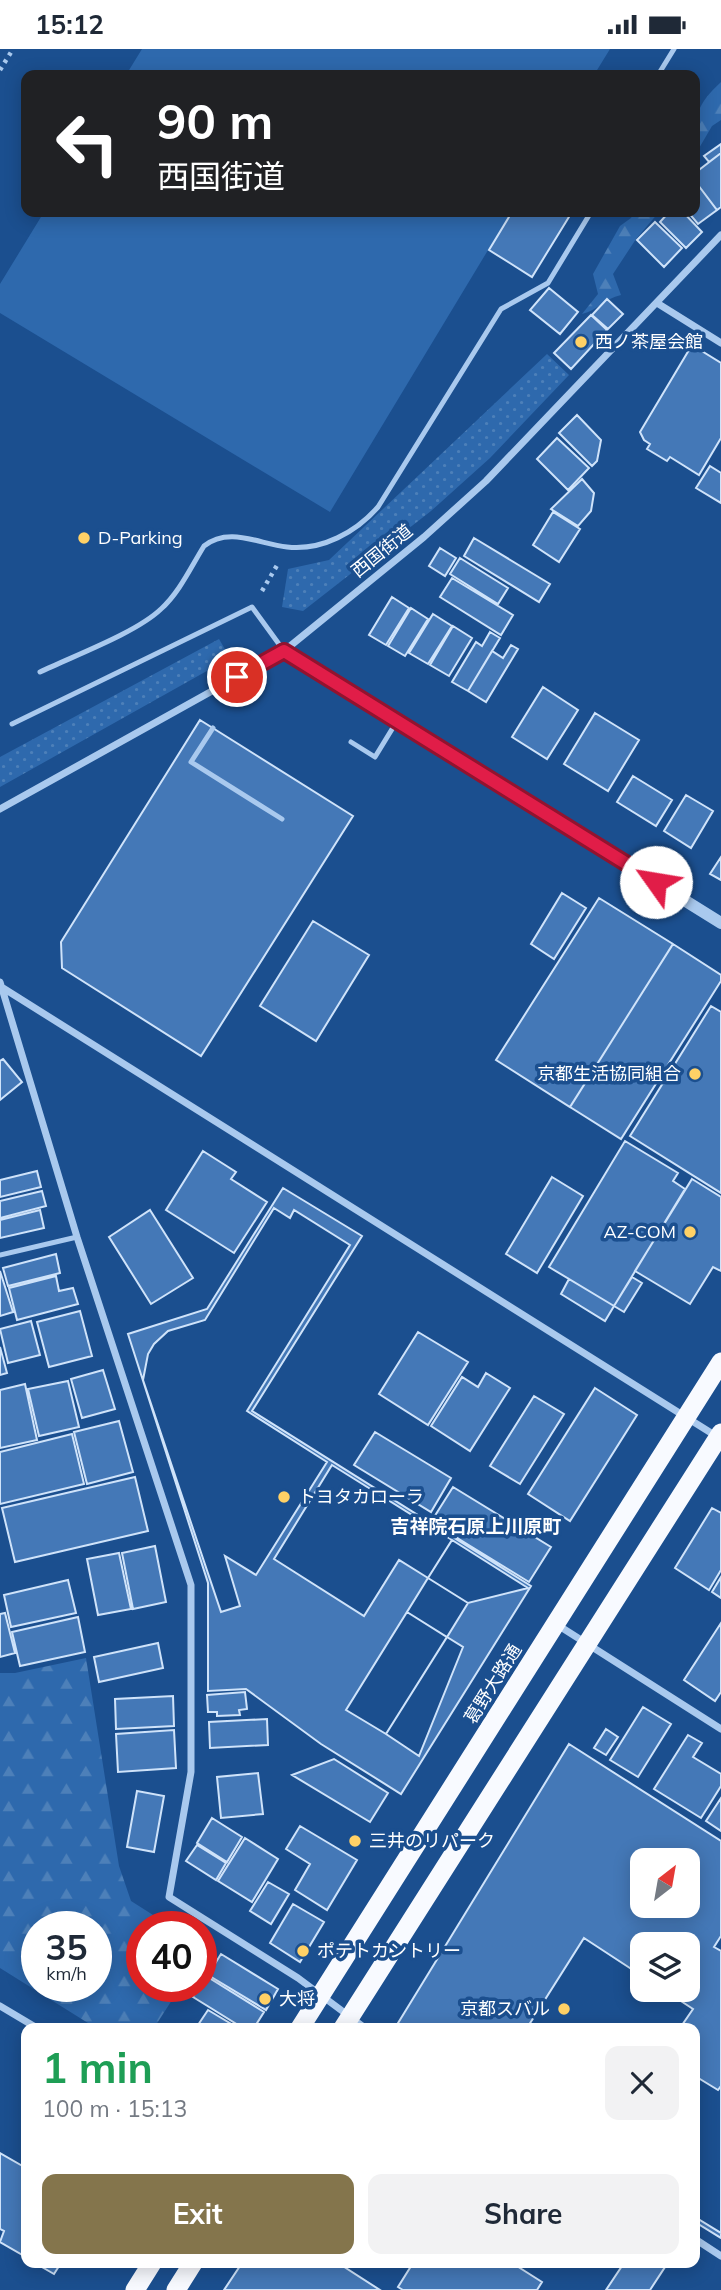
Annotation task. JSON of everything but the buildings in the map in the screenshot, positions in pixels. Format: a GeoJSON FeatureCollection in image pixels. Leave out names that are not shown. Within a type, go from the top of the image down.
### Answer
{"type":"FeatureCollection","features":[{"type":"Feature","properties":{"kind":"highway","name":"葛野大路通"},"geometry":{"type":"LineString","coordinates":[[303,2023],[721,1362]]}},
{"type":"Feature","properties":{"kind":"highway"},"geometry":{"type":"LineString","coordinates":[[353,2023],[720,1435]]}},
{"type":"Feature","properties":{"kind":"highway"},"geometry":{"type":"LineString","coordinates":[[135,2290],[149,2268]]}},
{"type":"Feature","properties":{"kind":"highway"},"geometry":{"type":"LineString","coordinates":[[176,2290],[190,2268]]}},
{"type":"Feature","properties":{"kind":"street","name":"西国街道"},"geometry":{"type":"LineString","coordinates":[[0,809],[284,651],[424,537],[486,481],[721,235]]}},
{"type":"Feature","properties":{"kind":"street"},"geometry":{"type":"LineString","coordinates":[[657,303],[721,343]]}},
{"type":"Feature","properties":{"kind":"street"},"geometry":{"type":"LineString","coordinates":[[284,651],[721,923]]}},
{"type":"Feature","properties":{"kind":"street"},"geometry":{"type":"LineString","coordinates":[[1,985],[77,1237],[191,1585],[191,1772],[169,1897],[298,1978],[350,2023]]}},
{"type":"Feature","properties":{"kind":"street"},"geometry":{"type":"LineString","coordinates":[[1,985],[686,1417],[720,1435]]}},
{"type":"Feature","properties":{"kind":"street"},"geometry":{"type":"LineString","coordinates":[[556,1623],[721,1729]]}},
{"type":"Feature","properties":{"kind":"street"},"geometry":{"type":"LineString","coordinates":[[0,2006],[29,2023]]}},
{"type":"Feature","properties":{"kind":"street"},"geometry":{"type":"LineString","coordinates":[[700,2242],[721,2256]]}},
{"type":"Feature","properties":{"kind":"lane"},"geometry":{"type":"LineString","coordinates":[[661,70],[674,49]]}},
{"type":"Feature","properties":{"kind":"lane"},"geometry":{"type":"LineString","coordinates":[[40,672],[132,629],[153,616],[171,599],[204,546],[211,540],[230,536],[301,548],[332,540],[353,531],[367,520],[379,507],[501,309],[548,283],[588,217]]}},
{"type":"Feature","properties":{"kind":"lane"},"geometry":{"type":"LineString","coordinates":[[12,724],[252,607],[284,651]]}},
{"type":"Feature","properties":{"kind":"lane"},"geometry":{"type":"LineString","coordinates":[[351,742],[375,757],[397,721]]}},
{"type":"Feature","properties":{"kind":"lane"},"geometry":{"type":"LineString","coordinates":[[213,728],[191,762],[282,819]]}},
{"type":"Feature","properties":{"kind":"lane"},"geometry":{"type":"LineString","coordinates":[[0,1255],[77,1237]]}},
{"type":"Feature","properties":{"kind":"path"},"geometry":{"type":"LineString","coordinates":[[0,70],[13,49]]}},
{"type":"Feature","properties":{"kind":"path"},"geometry":{"type":"LineString","coordinates":[[271,576],[281,559]]}},
{"type":"Feature","properties":{"kind":"green space"},"geometry":{"type":"Polygon","coordinates":[[[142,49],[610,49],[597,70],[129,70],[142,49]]]}},
{"type":"Feature","properties":{"kind":"green space"},"geometry":{"type":"Polygon","coordinates":[[[721,82],[721,120],[712,126],[700,146],[700,107],[721,82]]]}},
{"type":"Feature","properties":{"kind":"green space"},"geometry":{"type":"Polygon","coordinates":[[[41,217],[508,217],[330,512],[0,313],[0,284],[41,217]]]}},
{"type":"Feature","properties":{"kind":"green space"},"geometry":{"type":"Polygon","coordinates":[[[655,217],[636,239],[613,274],[621,295],[582,314],[598,294],[593,274],[620,226],[631,218],[655,217]]]}},
{"type":"Feature","properties":{"kind":"green space"},"geometry":{"type":"Polygon","coordinates":[[[547,354],[569,375],[490,458],[431,511],[303,611],[282,607],[288,569],[329,560],[547,354]]]}},
{"type":"Feature","properties":{"kind":"green space"},"geometry":{"type":"Polygon","coordinates":[[[219,639],[230,658],[0,787],[0,757],[219,639]]]}},
{"type":"Feature","properties":{"kind":"green space"},"geometry":{"type":"Polygon","coordinates":[[[86,1658],[119,1866],[131,1901],[147,1911],[126,1911],[126,2002],[171,2002],[157,2023],[88,2023],[54,2002],[112,2002],[112,1911],[21,1911],[21,1981],[0,1968],[0,1673],[15,1673],[86,1658]]]}},
{"type":"Feature","properties":{"kind":"place","name":"西ノ茶屋会館"},"geometry":{"type":"Point","coordinates":[581,342]}},
{"type":"Feature","properties":{"kind":"place","name":"D-Parking"},"geometry":{"type":"Point","coordinates":[84,538]}},
{"type":"Feature","properties":{"kind":"place","name":"京都生活協同組合"},"geometry":{"type":"Point","coordinates":[695,1074]}},
{"type":"Feature","properties":{"kind":"place","name":"AZ-COM"},"geometry":{"type":"Point","coordinates":[690,1232]}},
{"type":"Feature","properties":{"kind":"place","name":"トヨタカローラ"},"geometry":{"type":"Point","coordinates":[284,1497]}},
{"type":"Feature","properties":{"kind":"place","name":"三井のリパーク"},"geometry":{"type":"Point","coordinates":[355,1841]}},
{"type":"Feature","properties":{"kind":"place","name":"ポテトカントリー"},"geometry":{"type":"Point","coordinates":[303,1951]}},
{"type":"Feature","properties":{"kind":"place","name":"大将"},"geometry":{"type":"Point","coordinates":[265,1999]}},
{"type":"Feature","properties":{"kind":"place","name":"京都スバル"},"geometry":{"type":"Point","coordinates":[564,2009]}},
{"type":"Feature","properties":{"kind":"district","name":"吉祥院石原上川原町"},"geometry":{"type":"Point","coordinates":[476,1526]}},
{"type":"Feature","properties":{"kind":"route"},"geometry":{"type":"LineString","coordinates":[[237,677],[284,651],[656,882]]}}]}
